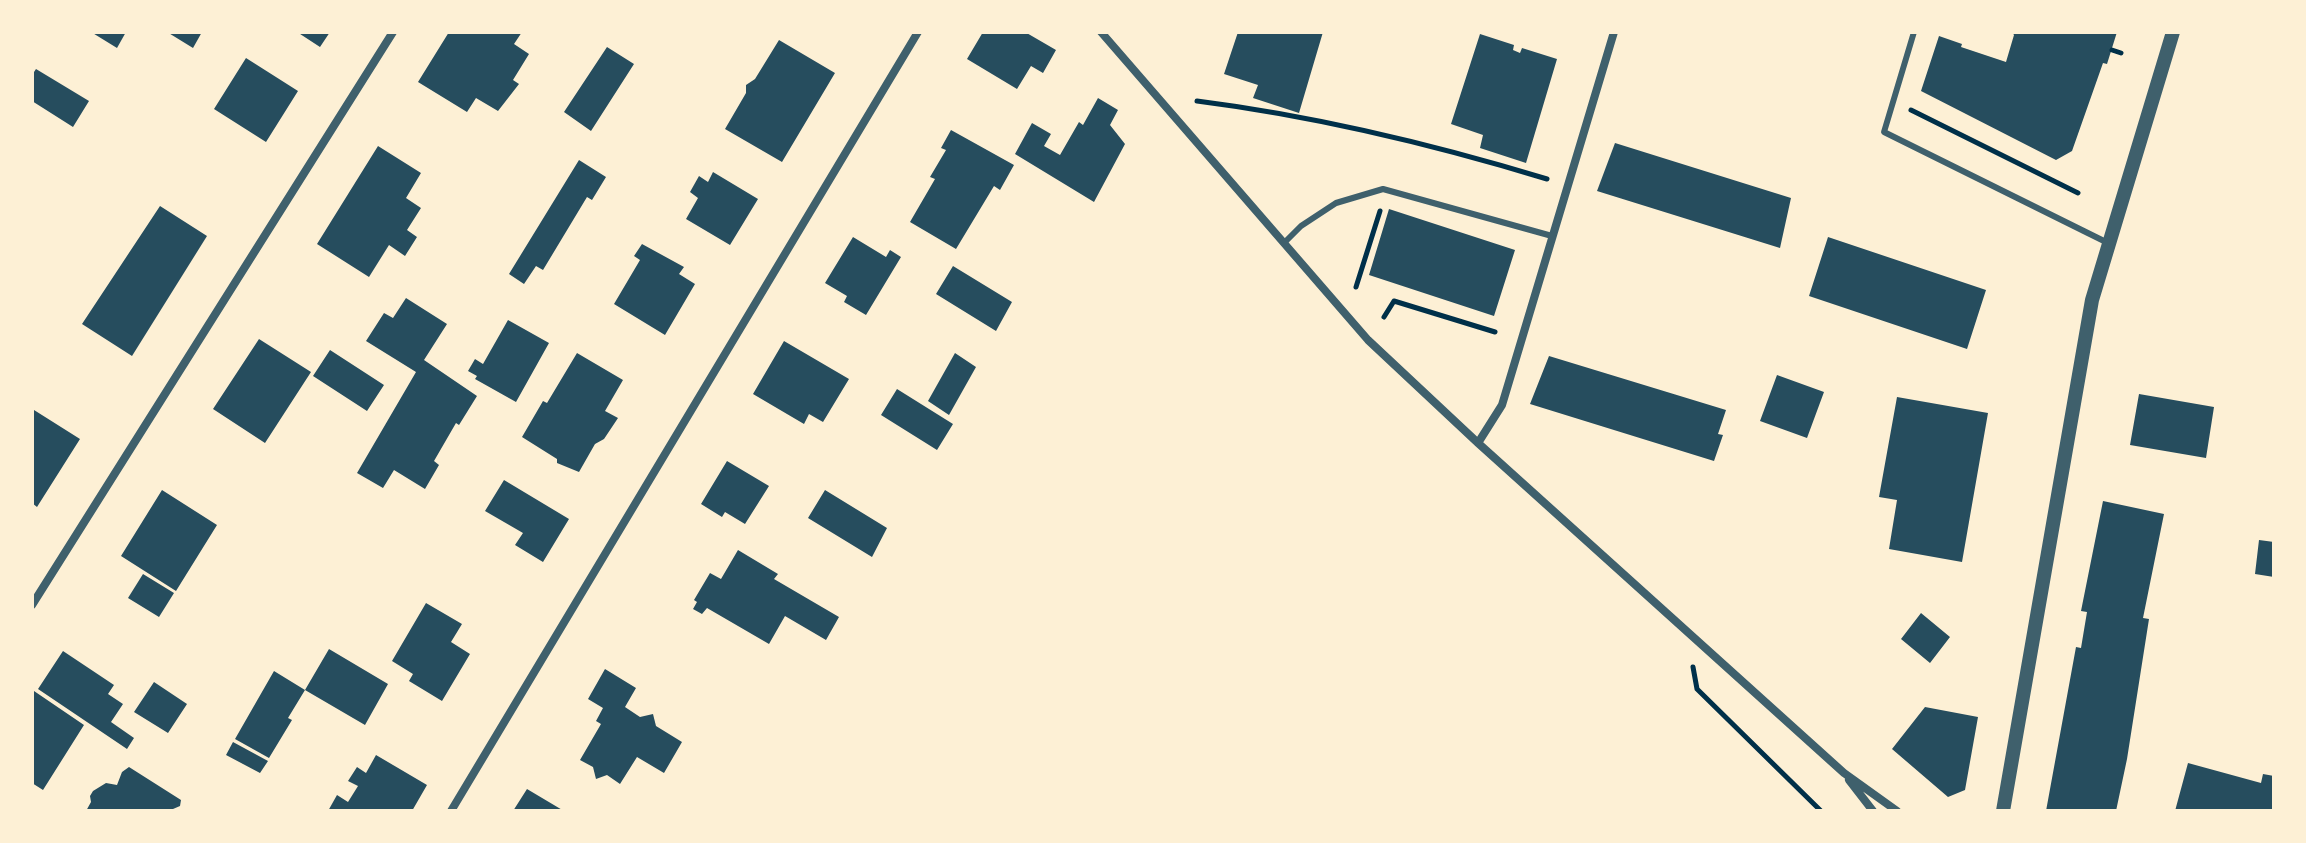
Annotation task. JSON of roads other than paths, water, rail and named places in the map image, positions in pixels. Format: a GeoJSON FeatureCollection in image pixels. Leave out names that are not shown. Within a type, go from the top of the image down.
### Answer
{"type":"FeatureCollection","features":[{"type":"Feature","properties":{"kind":"street"},"geometry":{"type":"LineString","coordinates":[[32,605],[393,32]]}},
{"type":"Feature","properties":{"kind":"street"},"geometry":{"type":"LineString","coordinates":[[451,811],[918,32]]}},
{"type":"Feature","properties":{"kind":"street"},"geometry":{"type":"LineString","coordinates":[[1101,32],[1368,340],[1844,773],[1897,811]]}},
{"type":"Feature","properties":{"kind":"street"},"geometry":{"type":"LineString","coordinates":[[1478,443],[1502,405],[1614,32]]}},
{"type":"Feature","properties":{"kind":"street"},"geometry":{"type":"LineString","coordinates":[[2003,811],[2092,300],[2173,32]]}},
{"type":"Feature","properties":{"kind":"street"},"geometry":{"type":"LineString","coordinates":[[1844,773],[1873,811]]}},
{"type":"Feature","properties":{"kind":"lane"},"geometry":{"type":"LineString","coordinates":[[1914,32],[1884,132],[2108,243]]}},
{"type":"Feature","properties":{"kind":"lane"},"geometry":{"type":"LineString","coordinates":[[1284,243],[1301,226],[1336,203],[1383,189],[1552,236]]}}]}
